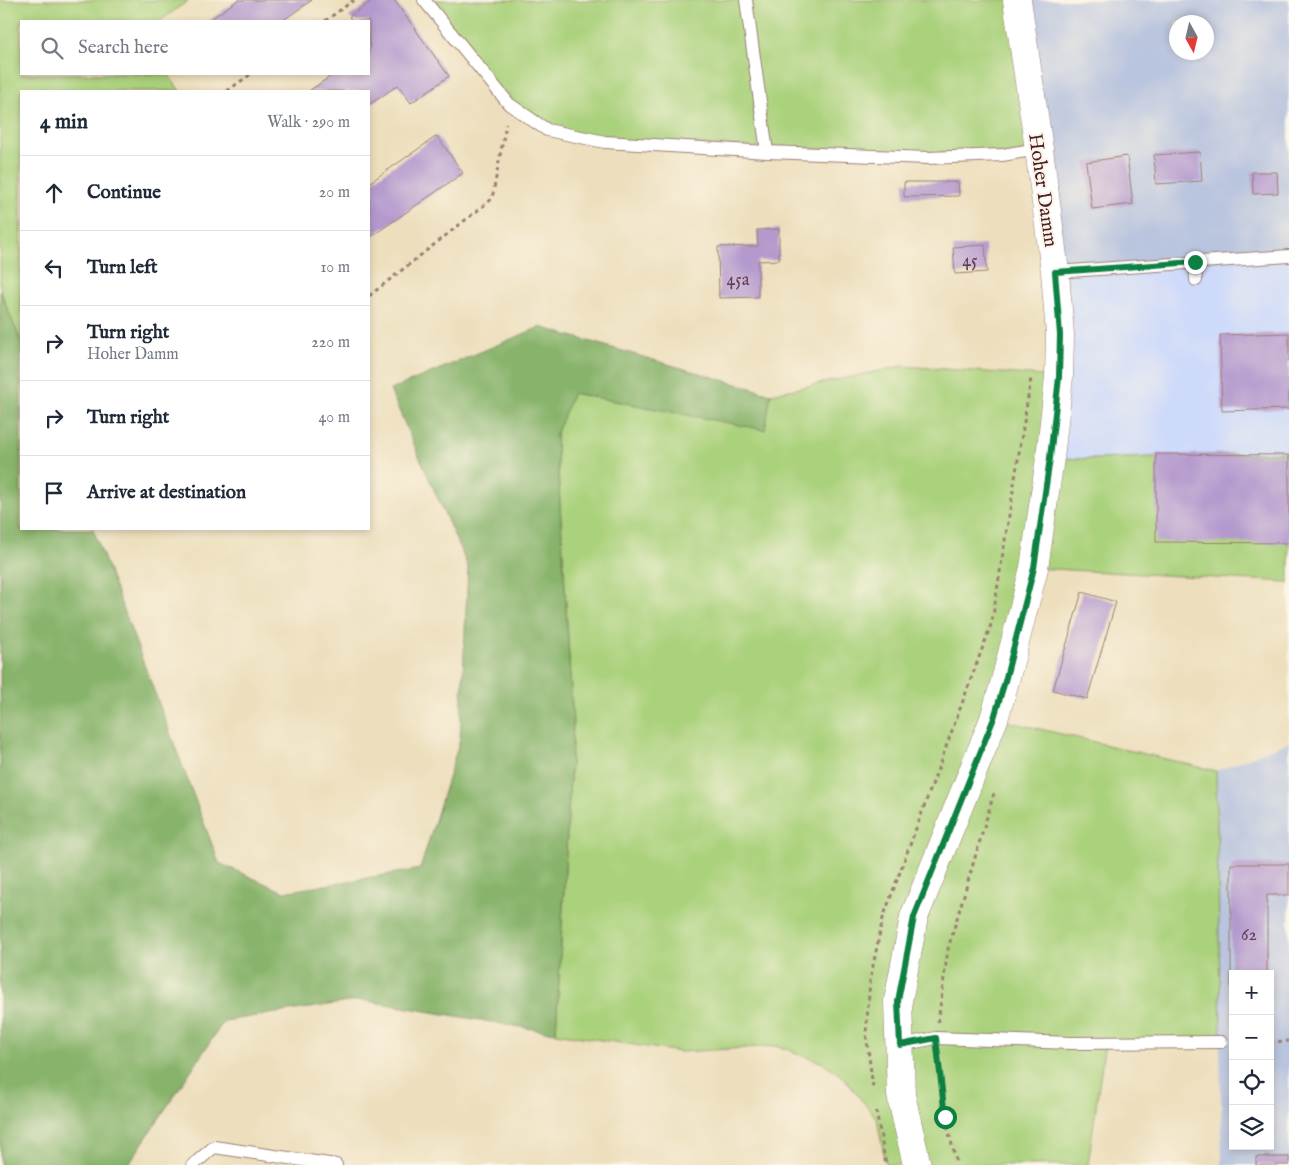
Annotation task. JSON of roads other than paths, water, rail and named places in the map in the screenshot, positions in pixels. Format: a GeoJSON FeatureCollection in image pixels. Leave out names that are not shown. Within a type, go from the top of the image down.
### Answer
{"type":"FeatureCollection","features":[{"type":"Feature","properties":{"kind":"main road","name":"Hoher Damm"},"geometry":{"type":"LineString","coordinates":[[918,1165],[901,1095],[898,1001],[914,917],[994,718],[1005,681],[1034,568],[1050,458],[1059,377],[1060,335],[1055,272],[1017,0]]}},
{"type":"Feature","properties":{"kind":"lane"},"geometry":{"type":"LineString","coordinates":[[424,0],[509,104],[547,130],[605,142],[767,152],[928,158],[1002,155],[1039,149]]}},
{"type":"Feature","properties":{"kind":"lane"},"geometry":{"type":"LineString","coordinates":[[746,0],[767,152]]}},
{"type":"Feature","properties":{"kind":"lane"},"geometry":{"type":"LineString","coordinates":[[1055,272],[1289,256]]}},
{"type":"Feature","properties":{"kind":"lane"},"geometry":{"type":"LineString","coordinates":[[1195,262],[1196,280]]}},
{"type":"Feature","properties":{"kind":"lane"},"geometry":{"type":"LineString","coordinates":[[900,1045],[936,1038],[1072,1043],[1220,1042]]}},
{"type":"Feature","properties":{"kind":"lane"},"geometry":{"type":"LineString","coordinates":[[194,1165],[214,1147],[336,1165]]}}]}
